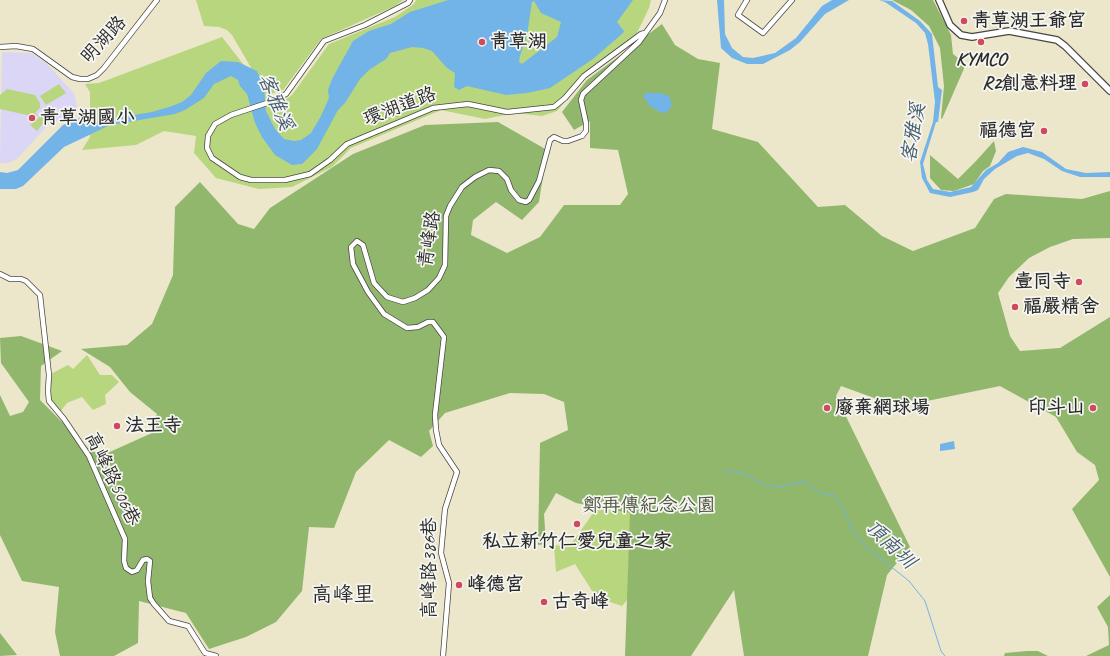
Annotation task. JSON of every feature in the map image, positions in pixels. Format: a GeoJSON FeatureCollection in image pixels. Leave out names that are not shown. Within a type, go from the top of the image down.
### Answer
{"type":"FeatureCollection","features":[{"type":"Feature","properties":{"kind":"main road"},"geometry":{"type":"LineString","coordinates":[[939,0],[950,26],[961,35],[972,37],[1009,31],[1057,40],[1065,46],[1110,91]]}},
{"type":"Feature","properties":{"kind":"street","name":"明湖路"},"geometry":{"type":"LineString","coordinates":[[0,47],[16,46],[33,49],[72,77],[88,79],[97,75],[104,68],[157,0]]}},
{"type":"Feature","properties":{"kind":"street","name":"環湖道路"},"geometry":{"type":"LineString","coordinates":[[410,0],[408,3],[365,25],[324,41],[286,94],[267,103],[231,115],[216,124],[208,136],[206,148],[212,158],[240,177],[251,180],[285,180],[310,174],[330,160],[347,144],[433,108],[453,104],[468,104],[507,112],[554,107],[565,98],[584,76],[640,34],[645,33],[660,13],[665,0]]}},
{"type":"Feature","properties":{"kind":"street"},"geometry":{"type":"LineString","coordinates":[[747,0],[738,12],[738,15],[763,33],[792,0]]}},
{"type":"Feature","properties":{"kind":"street","name":"青峰路"},"geometry":{"type":"LineString","coordinates":[[435,415],[444,337],[433,322],[407,328],[384,314],[368,292],[353,264],[351,247],[357,241],[363,245],[374,284],[387,297],[403,302],[415,298],[428,290],[439,278],[445,264],[446,216],[450,206],[462,187],[482,173],[490,170],[499,171],[507,179],[511,190],[519,200],[526,202],[529,200],[539,181],[550,140],[554,138],[568,141],[582,136],[586,131],[586,123],[581,100],[583,94],[625,55],[645,33]]}},
{"type":"Feature","properties":{"kind":"street","name":"高峰路506巷"},"geometry":{"type":"LineString","coordinates":[[0,274],[10,279],[21,279],[26,281],[40,295],[49,374],[49,401],[64,419],[88,456],[125,539],[124,561],[126,568],[132,572],[137,570],[143,560],[147,559],[150,561],[148,581],[150,598],[154,604],[169,620],[188,626],[204,653],[216,656]]}},
{"type":"Feature","properties":{"kind":"street","name":"高峰路386巷"},"geometry":{"type":"LineString","coordinates":[[435,415],[439,445],[457,472],[445,509],[441,553],[449,583],[443,656]]}},
{"type":"Feature","properties":{"kind":"shaded area","name":"青草湖國小"},"geometry":{"type":"Polygon","coordinates":[[[2,52],[31,53],[46,63],[74,93],[78,111],[48,125],[17,159],[8,163],[0,163],[2,52]]]}},
{"type":"Feature","properties":{"kind":"green space"},"geometry":{"type":"Polygon","coordinates":[[[196,0],[403,0],[395,6],[321,39],[283,90],[267,95],[232,35],[227,30],[219,27],[204,26],[196,0]]]}},
{"type":"Feature","properties":{"kind":"green space"},"geometry":{"type":"Polygon","coordinates":[[[416,0],[651,0],[649,8],[636,35],[587,76],[557,111],[542,116],[515,113],[485,119],[441,110],[351,148],[332,167],[292,187],[259,189],[216,178],[194,153],[196,136],[164,131],[136,145],[82,150],[90,137],[90,92],[85,84],[99,83],[222,37],[276,106],[292,95],[329,44],[395,17],[414,4],[416,0]]]}},
{"type":"Feature","properties":{"kind":"green space"},"geometry":{"type":"Polygon","coordinates":[[[892,0],[933,0],[951,35],[953,54],[966,64],[942,119],[944,86],[940,48],[929,26],[911,10],[892,0]]]}},
{"type":"Feature","properties":{"kind":"green space"},"geometry":{"type":"Polygon","coordinates":[[[662,24],[675,45],[698,59],[720,63],[712,129],[758,142],[818,207],[845,205],[882,236],[913,251],[975,228],[994,199],[1006,194],[1082,199],[1110,191],[1110,238],[1073,239],[1050,247],[1029,258],[1009,277],[998,293],[1010,336],[1020,351],[1060,348],[1110,317],[1110,577],[1072,509],[1099,480],[1095,465],[1077,452],[1056,417],[1000,386],[927,401],[877,399],[841,386],[836,396],[910,547],[887,575],[868,656],[744,656],[734,590],[691,656],[625,656],[630,513],[576,503],[556,493],[544,514],[546,544],[538,545],[540,443],[568,430],[564,402],[544,394],[510,393],[445,413],[429,431],[433,446],[421,457],[389,440],[356,472],[334,528],[309,527],[302,591],[276,622],[246,637],[209,649],[186,613],[139,601],[138,643],[114,656],[60,656],[55,632],[59,587],[22,581],[0,535],[0,395],[10,416],[23,412],[29,402],[1,363],[0,338],[21,336],[62,351],[41,366],[40,400],[90,450],[103,455],[152,433],[157,414],[130,392],[110,367],[81,349],[127,345],[152,324],[173,275],[175,207],[200,182],[238,224],[254,229],[270,208],[353,154],[425,125],[498,122],[547,150],[539,202],[522,220],[496,202],[473,220],[471,235],[507,253],[540,237],[564,205],[620,205],[628,194],[618,150],[590,148],[590,121],[574,130],[562,112],[587,80],[662,24]]]}},
{"type":"Feature","properties":{"kind":"green space"},"geometry":{"type":"Polygon","coordinates":[[[59,84],[66,93],[46,105],[40,96],[59,84]]]}},
{"type":"Feature","properties":{"kind":"green space"},"geometry":{"type":"Polygon","coordinates":[[[7,89],[35,95],[40,103],[40,108],[35,113],[37,114],[36,117],[0,109],[0,95],[7,89]]]}},
{"type":"Feature","properties":{"kind":"green space"},"geometry":{"type":"Polygon","coordinates":[[[41,116],[45,121],[37,131],[30,125],[41,116]]]}},
{"type":"Feature","properties":{"kind":"green space"},"geometry":{"type":"Polygon","coordinates":[[[994,141],[996,151],[990,166],[983,171],[974,184],[954,191],[941,190],[930,178],[930,155],[958,179],[994,141]]]}},
{"type":"Feature","properties":{"kind":"green space"},"geometry":{"type":"Polygon","coordinates":[[[87,355],[100,375],[112,375],[119,382],[105,395],[106,404],[93,410],[82,397],[67,403],[60,412],[49,401],[49,375],[68,365],[73,369],[87,355]]]}},
{"type":"Feature","properties":{"kind":"green space","name":"鄭再傳紀念公園"},"geometry":{"type":"Polygon","coordinates":[[[632,449],[690,526],[622,606],[596,597],[575,564],[556,572],[554,545],[569,547],[589,519],[632,449]]]}},
{"type":"Feature","properties":{"kind":"green space"},"geometry":{"type":"Polygon","coordinates":[[[1110,595],[1110,656],[1086,656],[1109,645],[1108,627],[1097,607],[1110,595]]]}},
{"type":"Feature","properties":{"kind":"green space"},"geometry":{"type":"Polygon","coordinates":[[[0,633],[17,655],[0,656],[0,633]]]}},
{"type":"Feature","properties":{"kind":"green space"},"geometry":{"type":"Polygon","coordinates":[[[1038,651],[1048,656],[1004,656],[1005,653],[1038,651]]]}},
{"type":"Feature","properties":{"kind":"water"},"geometry":{"type":"Polygon","coordinates":[[[448,0],[633,0],[617,22],[624,31],[623,33],[593,59],[550,88],[527,93],[506,95],[467,86],[459,90],[454,87],[455,73],[447,68],[432,51],[412,47],[390,53],[386,59],[369,70],[360,79],[345,103],[338,110],[317,149],[302,164],[292,165],[275,155],[262,137],[255,123],[247,94],[240,86],[238,80],[231,76],[214,84],[204,98],[185,110],[175,114],[110,125],[64,147],[23,186],[16,189],[0,189],[0,172],[7,173],[18,170],[63,125],[86,115],[92,122],[152,112],[182,102],[191,95],[206,73],[221,61],[238,62],[257,71],[264,88],[266,111],[275,129],[284,139],[294,141],[301,140],[311,133],[321,116],[329,98],[328,90],[332,79],[353,41],[369,31],[391,24],[410,12],[448,0]],[[534,1],[532,2],[527,35],[519,62],[522,64],[557,37],[561,22],[541,13],[534,1]]]}},
{"type":"Feature","properties":{"kind":"water"},"geometry":{"type":"Polygon","coordinates":[[[717,0],[724,0],[725,34],[732,48],[743,57],[753,58],[775,53],[796,38],[822,6],[832,0],[849,0],[825,14],[800,42],[790,50],[763,64],[747,64],[732,58],[721,48],[717,0]]]}},
{"type":"Feature","properties":{"kind":"water","name":"客雅溪"},"geometry":{"type":"Polygon","coordinates":[[[879,0],[892,1],[920,21],[932,34],[938,87],[942,90],[938,122],[936,122],[923,164],[927,180],[933,189],[950,192],[971,187],[986,170],[998,163],[1008,152],[1023,147],[1042,152],[1066,169],[1086,173],[1110,172],[1110,177],[1080,177],[1062,171],[1044,159],[1028,153],[1017,156],[995,169],[984,179],[978,190],[950,197],[930,193],[922,178],[920,162],[933,122],[935,102],[928,44],[925,33],[916,23],[885,2],[879,0]]]}},
{"type":"Feature","properties":{"kind":"water"},"geometry":{"type":"Polygon","coordinates":[[[660,93],[669,96],[672,105],[668,111],[665,113],[660,112],[650,106],[644,97],[644,94],[660,93]]]}},
{"type":"Feature","properties":{"kind":"water"},"geometry":{"type":"Polygon","coordinates":[[[954,441],[955,449],[940,451],[940,444],[954,441]]]}},
{"type":"Feature","properties":{"kind":"waterway","name":"頂南圳"},"geometry":{"type":"LineString","coordinates":[[725,471],[744,473],[764,485],[781,487],[804,481],[820,493],[834,495],[843,507],[852,530],[865,546],[909,581],[925,601],[941,651],[945,656]]}},
{"type":"Feature","properties":{"kind":"place","name":"青草湖王爺宮"},"geometry":{"type":"Point","coordinates":[964,21]}},
{"type":"Feature","properties":{"kind":"place","name":"青草湖"},"geometry":{"type":"Point","coordinates":[482,42]}},
{"type":"Feature","properties":{"kind":"place","name":"KYMCO"},"geometry":{"type":"Point","coordinates":[981,42]}},
{"type":"Feature","properties":{"kind":"place","name":"R2創意料理"},"geometry":{"type":"Point","coordinates":[1085,84]}},
{"type":"Feature","properties":{"kind":"place","name":"青草湖國小"},"geometry":{"type":"Point","coordinates":[32,118]}},
{"type":"Feature","properties":{"kind":"place","name":"福德宮"},"geometry":{"type":"Point","coordinates":[1044,131]}},
{"type":"Feature","properties":{"kind":"place","name":"壹同寺"},"geometry":{"type":"Point","coordinates":[1079,282]}},
{"type":"Feature","properties":{"kind":"place","name":"福嚴精舍"},"geometry":{"type":"Point","coordinates":[1015,307]}},
{"type":"Feature","properties":{"kind":"place","name":"廢棄網球場"},"geometry":{"type":"Point","coordinates":[827,408]}},
{"type":"Feature","properties":{"kind":"place","name":"印斗山"},"geometry":{"type":"Point","coordinates":[1093,408]}},
{"type":"Feature","properties":{"kind":"place","name":"法王寺"},"geometry":{"type":"Point","coordinates":[117,426]}},
{"type":"Feature","properties":{"kind":"place","name":"私立新竹仁愛兒童之家"},"geometry":{"type":"Point","coordinates":[577,524]}},
{"type":"Feature","properties":{"kind":"place","name":"峰德宮"},"geometry":{"type":"Point","coordinates":[459,585]}},
{"type":"Feature","properties":{"kind":"place","name":"古奇峰"},"geometry":{"type":"Point","coordinates":[544,602]}},
{"type":"Feature","properties":{"kind":"district","name":"高峰里"},"geometry":{"type":"Point","coordinates":[343,595]}}]}
